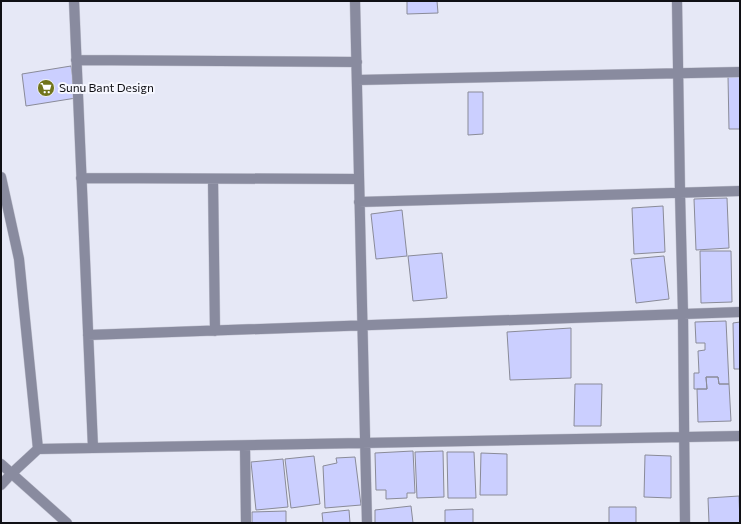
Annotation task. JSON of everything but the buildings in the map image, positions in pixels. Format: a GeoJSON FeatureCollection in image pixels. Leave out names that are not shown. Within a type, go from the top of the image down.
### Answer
{"type":"FeatureCollection","features":[{"type":"Feature","properties":{"kind":"street"},"geometry":{"type":"LineString","coordinates":[[74,1],[93,448]]}},
{"type":"Feature","properties":{"kind":"street"},"geometry":{"type":"LineString","coordinates":[[355,1],[367,523]]}},
{"type":"Feature","properties":{"kind":"street"},"geometry":{"type":"LineString","coordinates":[[677,1],[680,193],[684,314],[686,523]]}},
{"type":"Feature","properties":{"kind":"street"},"geometry":{"type":"LineString","coordinates":[[76,60],[356,62]]}},
{"type":"Feature","properties":{"kind":"street"},"geometry":{"type":"LineString","coordinates":[[357,80],[740,72]]}},
{"type":"Feature","properties":{"kind":"street"},"geometry":{"type":"LineString","coordinates":[[1,177],[19,259],[38,450]]}},
{"type":"Feature","properties":{"kind":"street"},"geometry":{"type":"LineString","coordinates":[[81,178],[359,179]]}},
{"type":"Feature","properties":{"kind":"street"},"geometry":{"type":"LineString","coordinates":[[213,179],[216,331]]}},
{"type":"Feature","properties":{"kind":"street"},"geometry":{"type":"LineString","coordinates":[[360,202],[740,191]]}},
{"type":"Feature","properties":{"kind":"street"},"geometry":{"type":"LineString","coordinates":[[88,335],[740,312]]}},
{"type":"Feature","properties":{"kind":"street"},"geometry":{"type":"LineString","coordinates":[[1,485],[38,450],[740,436]]}},
{"type":"Feature","properties":{"kind":"street"},"geometry":{"type":"LineString","coordinates":[[245,446],[246,523]]}},
{"type":"Feature","properties":{"kind":"street"},"geometry":{"type":"LineString","coordinates":[[1,464],[66,523]]}},
{"type":"Feature","properties":{"kind":"place","name":"Sunu Bant Design"},"geometry":{"type":"Point","coordinates":[46,88]}}]}
